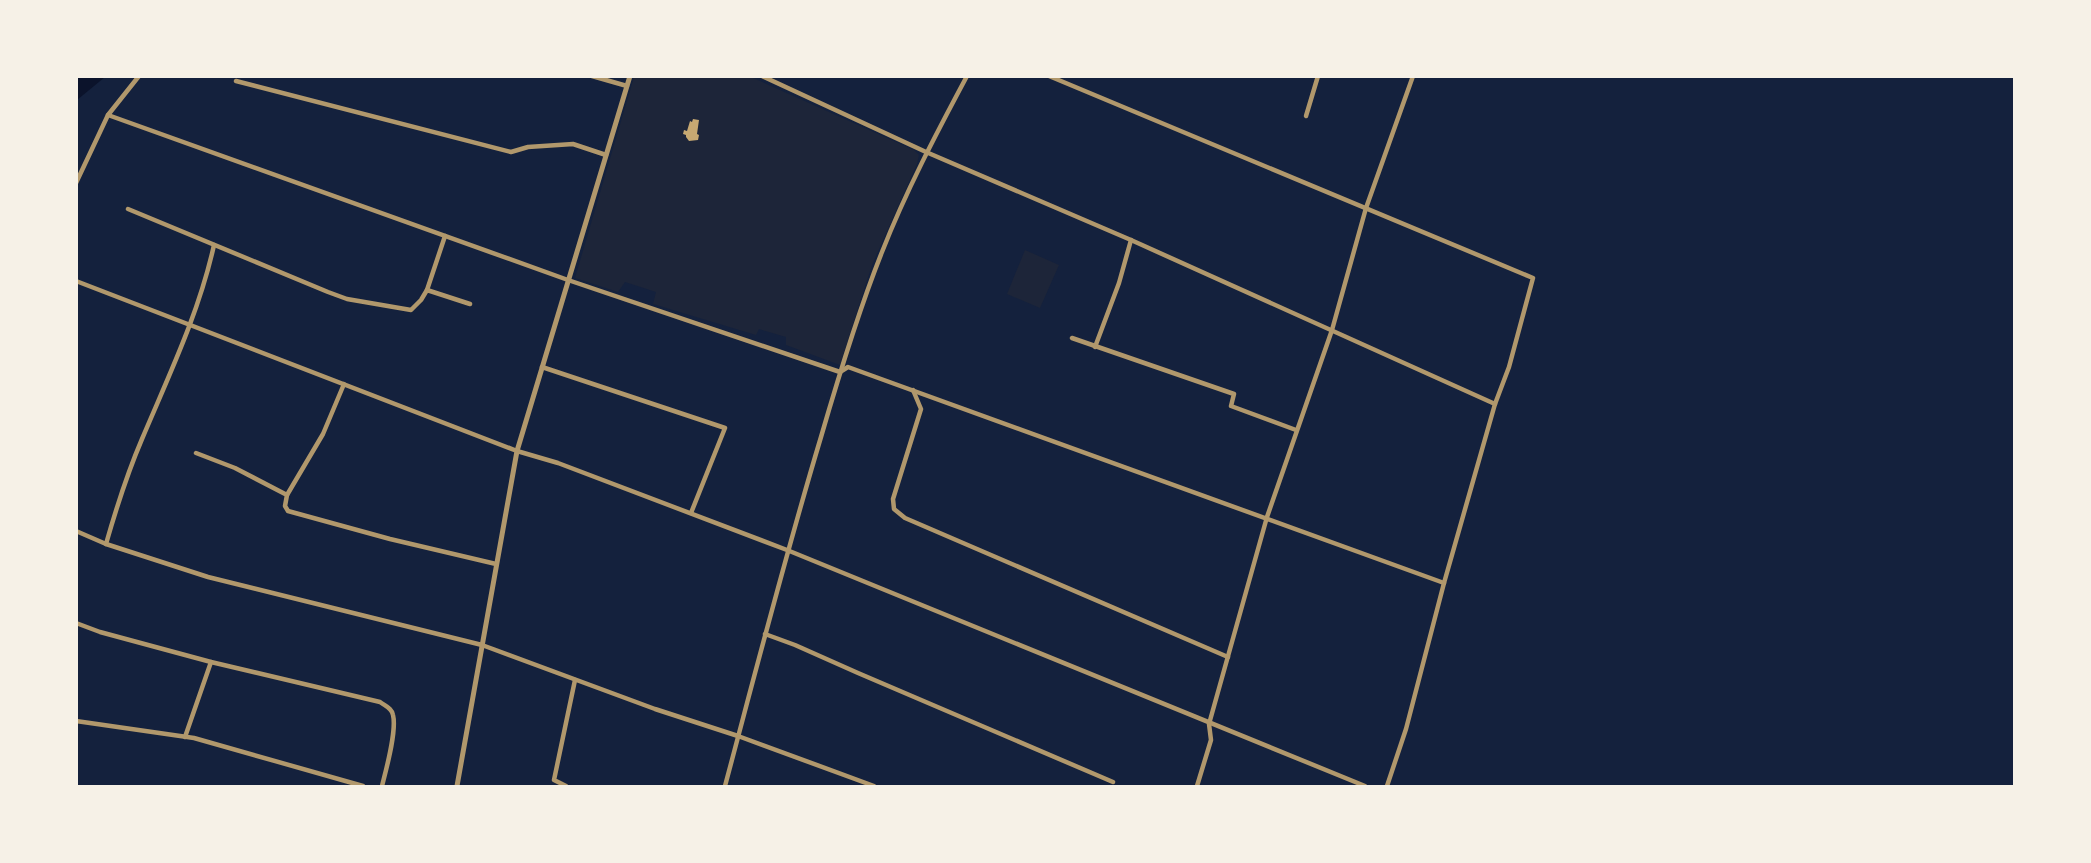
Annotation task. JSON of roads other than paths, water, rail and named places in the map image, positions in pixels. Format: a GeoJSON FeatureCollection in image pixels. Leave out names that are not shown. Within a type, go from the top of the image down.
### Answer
{"type":"FeatureCollection","features":[{"type":"Feature","properties":{"kind":"street"},"geometry":{"type":"LineString","coordinates":[[76,183],[108,115],[139,76]]}},
{"type":"Feature","properties":{"kind":"street"},"geometry":{"type":"LineString","coordinates":[[592,76],[627,86]]}},
{"type":"Feature","properties":{"kind":"street"},"geometry":{"type":"LineString","coordinates":[[457,786],[517,451],[630,76]]}},
{"type":"Feature","properties":{"kind":"street"},"geometry":{"type":"LineString","coordinates":[[762,76],[926,152],[1131,240],[1496,404]]}},
{"type":"Feature","properties":{"kind":"street"},"geometry":{"type":"LineString","coordinates":[[725,786],[787,550],[840,372],[882,252],[926,152],[968,76]]}},
{"type":"Feature","properties":{"kind":"street"},"geometry":{"type":"LineString","coordinates":[[1049,76],[1533,278],[1509,367],[1444,583],[1409,719],[1387,786]]}},
{"type":"Feature","properties":{"kind":"street"},"geometry":{"type":"LineString","coordinates":[[1306,116],[1318,76]]}},
{"type":"Feature","properties":{"kind":"street"},"geometry":{"type":"LineString","coordinates":[[1197,786],[1211,740],[1209,724],[1267,518],[1332,330],[1366,208],[1413,76]]}},
{"type":"Feature","properties":{"kind":"street"},"geometry":{"type":"LineString","coordinates":[[236,81],[511,152],[528,147],[573,144],[606,155]]}},
{"type":"Feature","properties":{"kind":"street"},"geometry":{"type":"LineString","coordinates":[[108,115],[568,280],[840,372]]}},
{"type":"Feature","properties":{"kind":"street"},"geometry":{"type":"LineString","coordinates":[[128,209],[347,299],[411,310],[427,290],[445,236]]}},
{"type":"Feature","properties":{"kind":"street"},"geometry":{"type":"LineString","coordinates":[[1095,346],[1119,283],[1131,240]]}},
{"type":"Feature","properties":{"kind":"street"},"geometry":{"type":"LineString","coordinates":[[106,544],[118,501],[141,441],[190,325],[208,272],[214,245]]}},
{"type":"Feature","properties":{"kind":"street"},"geometry":{"type":"LineString","coordinates":[[76,281],[517,451],[558,463],[787,550],[1365,786]]}},
{"type":"Feature","properties":{"kind":"street"},"geometry":{"type":"LineString","coordinates":[[427,290],[470,304]]}},
{"type":"Feature","properties":{"kind":"street"},"geometry":{"type":"LineString","coordinates":[[1072,338],[1234,394],[1231,406],[1296,430]]}},
{"type":"Feature","properties":{"kind":"street"},"geometry":{"type":"LineString","coordinates":[[542,367],[725,428],[691,513]]}},
{"type":"Feature","properties":{"kind":"street"},"geometry":{"type":"LineString","coordinates":[[840,372],[848,367],[1444,583]]}},
{"type":"Feature","properties":{"kind":"street"},"geometry":{"type":"LineString","coordinates":[[344,384],[322,434],[287,495],[285,506],[288,511],[390,539],[496,564]]}},
{"type":"Feature","properties":{"kind":"street"},"geometry":{"type":"LineString","coordinates":[[913,390],[921,409],[893,499],[894,509],[905,518],[1228,657]]}},
{"type":"Feature","properties":{"kind":"street"},"geometry":{"type":"LineString","coordinates":[[196,453],[235,468],[287,495]]}},
{"type":"Feature","properties":{"kind":"street"},"geometry":{"type":"LineString","coordinates":[[76,531],[106,544],[208,577],[482,645],[874,786]]}},
{"type":"Feature","properties":{"kind":"street"},"geometry":{"type":"LineString","coordinates":[[76,623],[100,632],[212,662],[380,702],[389,707],[393,714],[390,752],[382,786]]}},
{"type":"Feature","properties":{"kind":"street"},"geometry":{"type":"LineString","coordinates":[[765,634],[1113,782]]}},
{"type":"Feature","properties":{"kind":"street"},"geometry":{"type":"LineString","coordinates":[[185,737],[212,662]]}},
{"type":"Feature","properties":{"kind":"street"},"geometry":{"type":"LineString","coordinates":[[566,786],[554,780],[575,680]]}},
{"type":"Feature","properties":{"kind":"street"},"geometry":{"type":"LineString","coordinates":[[76,722],[185,737],[363,786]]}}]}
